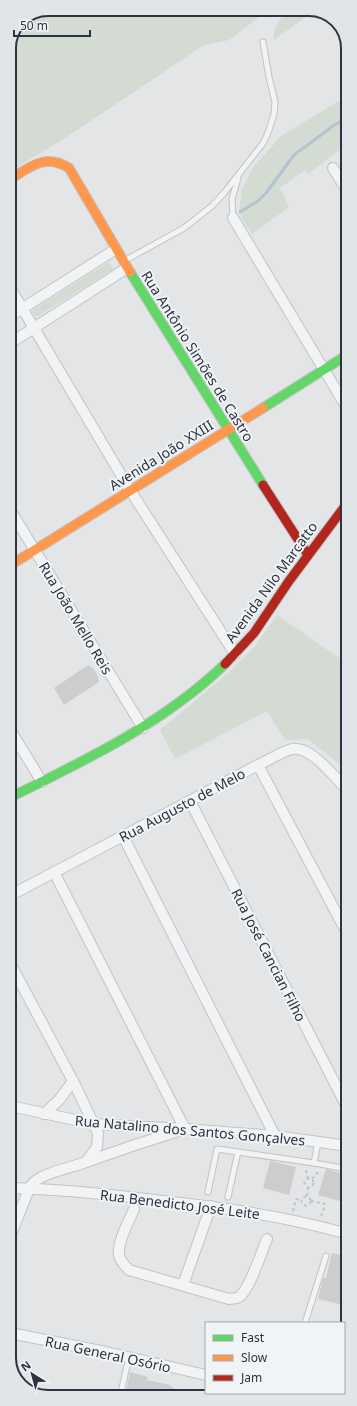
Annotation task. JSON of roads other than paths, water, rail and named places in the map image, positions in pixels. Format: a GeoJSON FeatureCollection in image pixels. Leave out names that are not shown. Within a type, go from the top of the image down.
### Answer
{"type":"FeatureCollection","features":[{"type":"Feature","properties":{"kind":"street","name":"Rua Antônio Simões de Castro"},"geometry":{"type":"LineString","coordinates":[[16,176],[37,163],[46,161],[62,163],[69,168],[125,265],[227,431],[308,555]]}},
{"type":"Feature","properties":{"kind":"street"},"geometry":{"type":"LineString","coordinates":[[333,168],[341,181]]}},
{"type":"Feature","properties":{"kind":"street"},"geometry":{"type":"LineString","coordinates":[[233,218],[341,397]]}},
{"type":"Feature","properties":{"kind":"street"},"geometry":{"type":"LineString","coordinates":[[16,313],[116,250]]}},
{"type":"Feature","properties":{"kind":"street"},"geometry":{"type":"LineString","coordinates":[[16,340],[34,329],[125,265]]}},
{"type":"Feature","properties":{"kind":"street"},"geometry":{"type":"LineString","coordinates":[[16,298],[130,490],[235,654]]}},
{"type":"Feature","properties":{"kind":"street","name":"Avenida João XXIII"},"geometry":{"type":"LineString","coordinates":[[16,562],[341,359]]}},
{"type":"Feature","properties":{"kind":"street","name":"Avenida Nilo Marcatto"},"geometry":{"type":"LineString","coordinates":[[16,795],[126,738],[143,728],[198,689],[246,644],[308,555],[341,511]]}},
{"type":"Feature","properties":{"kind":"street","name":"Rua João Mello Reis"},"geometry":{"type":"LineString","coordinates":[[16,519],[143,728]]}},
{"type":"Feature","properties":{"kind":"street"},"geometry":{"type":"LineString","coordinates":[[16,739],[42,782]]}},
{"type":"Feature","properties":{"kind":"street","name":"Rua Augusto de Melo"},"geometry":{"type":"LineString","coordinates":[[16,893],[291,749],[297,748],[310,753],[341,784]]}},
{"type":"Feature","properties":{"kind":"street"},"geometry":{"type":"LineString","coordinates":[[258,765],[341,922]]}},
{"type":"Feature","properties":{"kind":"street","name":"Rua José Cancian Filho"},"geometry":{"type":"LineString","coordinates":[[190,801],[341,1095]]}},
{"type":"Feature","properties":{"kind":"street"},"geometry":{"type":"LineString","coordinates":[[123,836],[275,1136]]}},
{"type":"Feature","properties":{"kind":"street"},"geometry":{"type":"LineString","coordinates":[[16,1222],[29,1188],[34,1181],[47,1174],[85,1163],[144,1141],[185,1129],[54,872]]}},
{"type":"Feature","properties":{"kind":"street"},"geometry":{"type":"LineString","coordinates":[[16,972],[74,1081],[98,1134],[97,1147],[85,1163]]}},
{"type":"Feature","properties":{"kind":"street"},"geometry":{"type":"LineString","coordinates":[[44,1114],[59,1100],[74,1081]]}},
{"type":"Feature","properties":{"kind":"street","name":"Rua Natalino dos Santos Gonçalves"},"geometry":{"type":"LineString","coordinates":[[16,1107],[94,1124],[275,1136],[341,1145]]}},
{"type":"Feature","properties":{"kind":"street"},"geometry":{"type":"LineString","coordinates":[[97,1147],[109,1154]]}},
{"type":"Feature","properties":{"kind":"street","name":"Rua Benedicto José Leite"},"geometry":{"type":"LineString","coordinates":[[16,1188],[117,1196],[211,1206],[278,1217],[341,1232]]}},
{"type":"Feature","properties":{"kind":"street"},"geometry":{"type":"LineString","coordinates":[[183,1285],[211,1206]]}},
{"type":"Feature","properties":{"kind":"street"},"geometry":{"type":"LineString","coordinates":[[134,1210],[119,1246],[119,1255],[122,1263],[129,1270],[230,1299],[237,1298],[243,1293],[249,1283],[267,1239]]}},
{"type":"Feature","properties":{"kind":"street","name":"Rua General Osório"},"geometry":{"type":"LineString","coordinates":[[16,1334],[129,1357],[205,1376]]}},
{"type":"Feature","properties":{"kind":"lane"},"geometry":{"type":"LineString","coordinates":[[125,265],[169,237],[212,206],[240,174],[264,142],[270,130],[275,102],[263,42]]}},
{"type":"Feature","properties":{"kind":"lane"},"geometry":{"type":"LineString","coordinates":[[233,218],[232,199],[240,174]]}},
{"type":"Feature","properties":{"kind":"lane"},"geometry":{"type":"LineString","coordinates":[[314,1163],[318,1142]]}},
{"type":"Feature","properties":{"kind":"lane"},"geometry":{"type":"LineString","coordinates":[[208,1192],[217,1149],[341,1168]]}},
{"type":"Feature","properties":{"kind":"lane"},"geometry":{"type":"LineString","coordinates":[[228,1197],[238,1152]]}},
{"type":"Feature","properties":{"kind":"lane"},"geometry":{"type":"LineString","coordinates":[[305,1322],[326,1256]]}},
{"type":"Feature","properties":{"kind":"lane"},"geometry":{"type":"LineString","coordinates":[[122,1390],[129,1357]]}},
{"type":"Feature","properties":{"kind":"waterway"},"geometry":{"type":"LineString","coordinates":[[240,212],[258,201],[266,193],[294,155],[341,121]]}}]}
